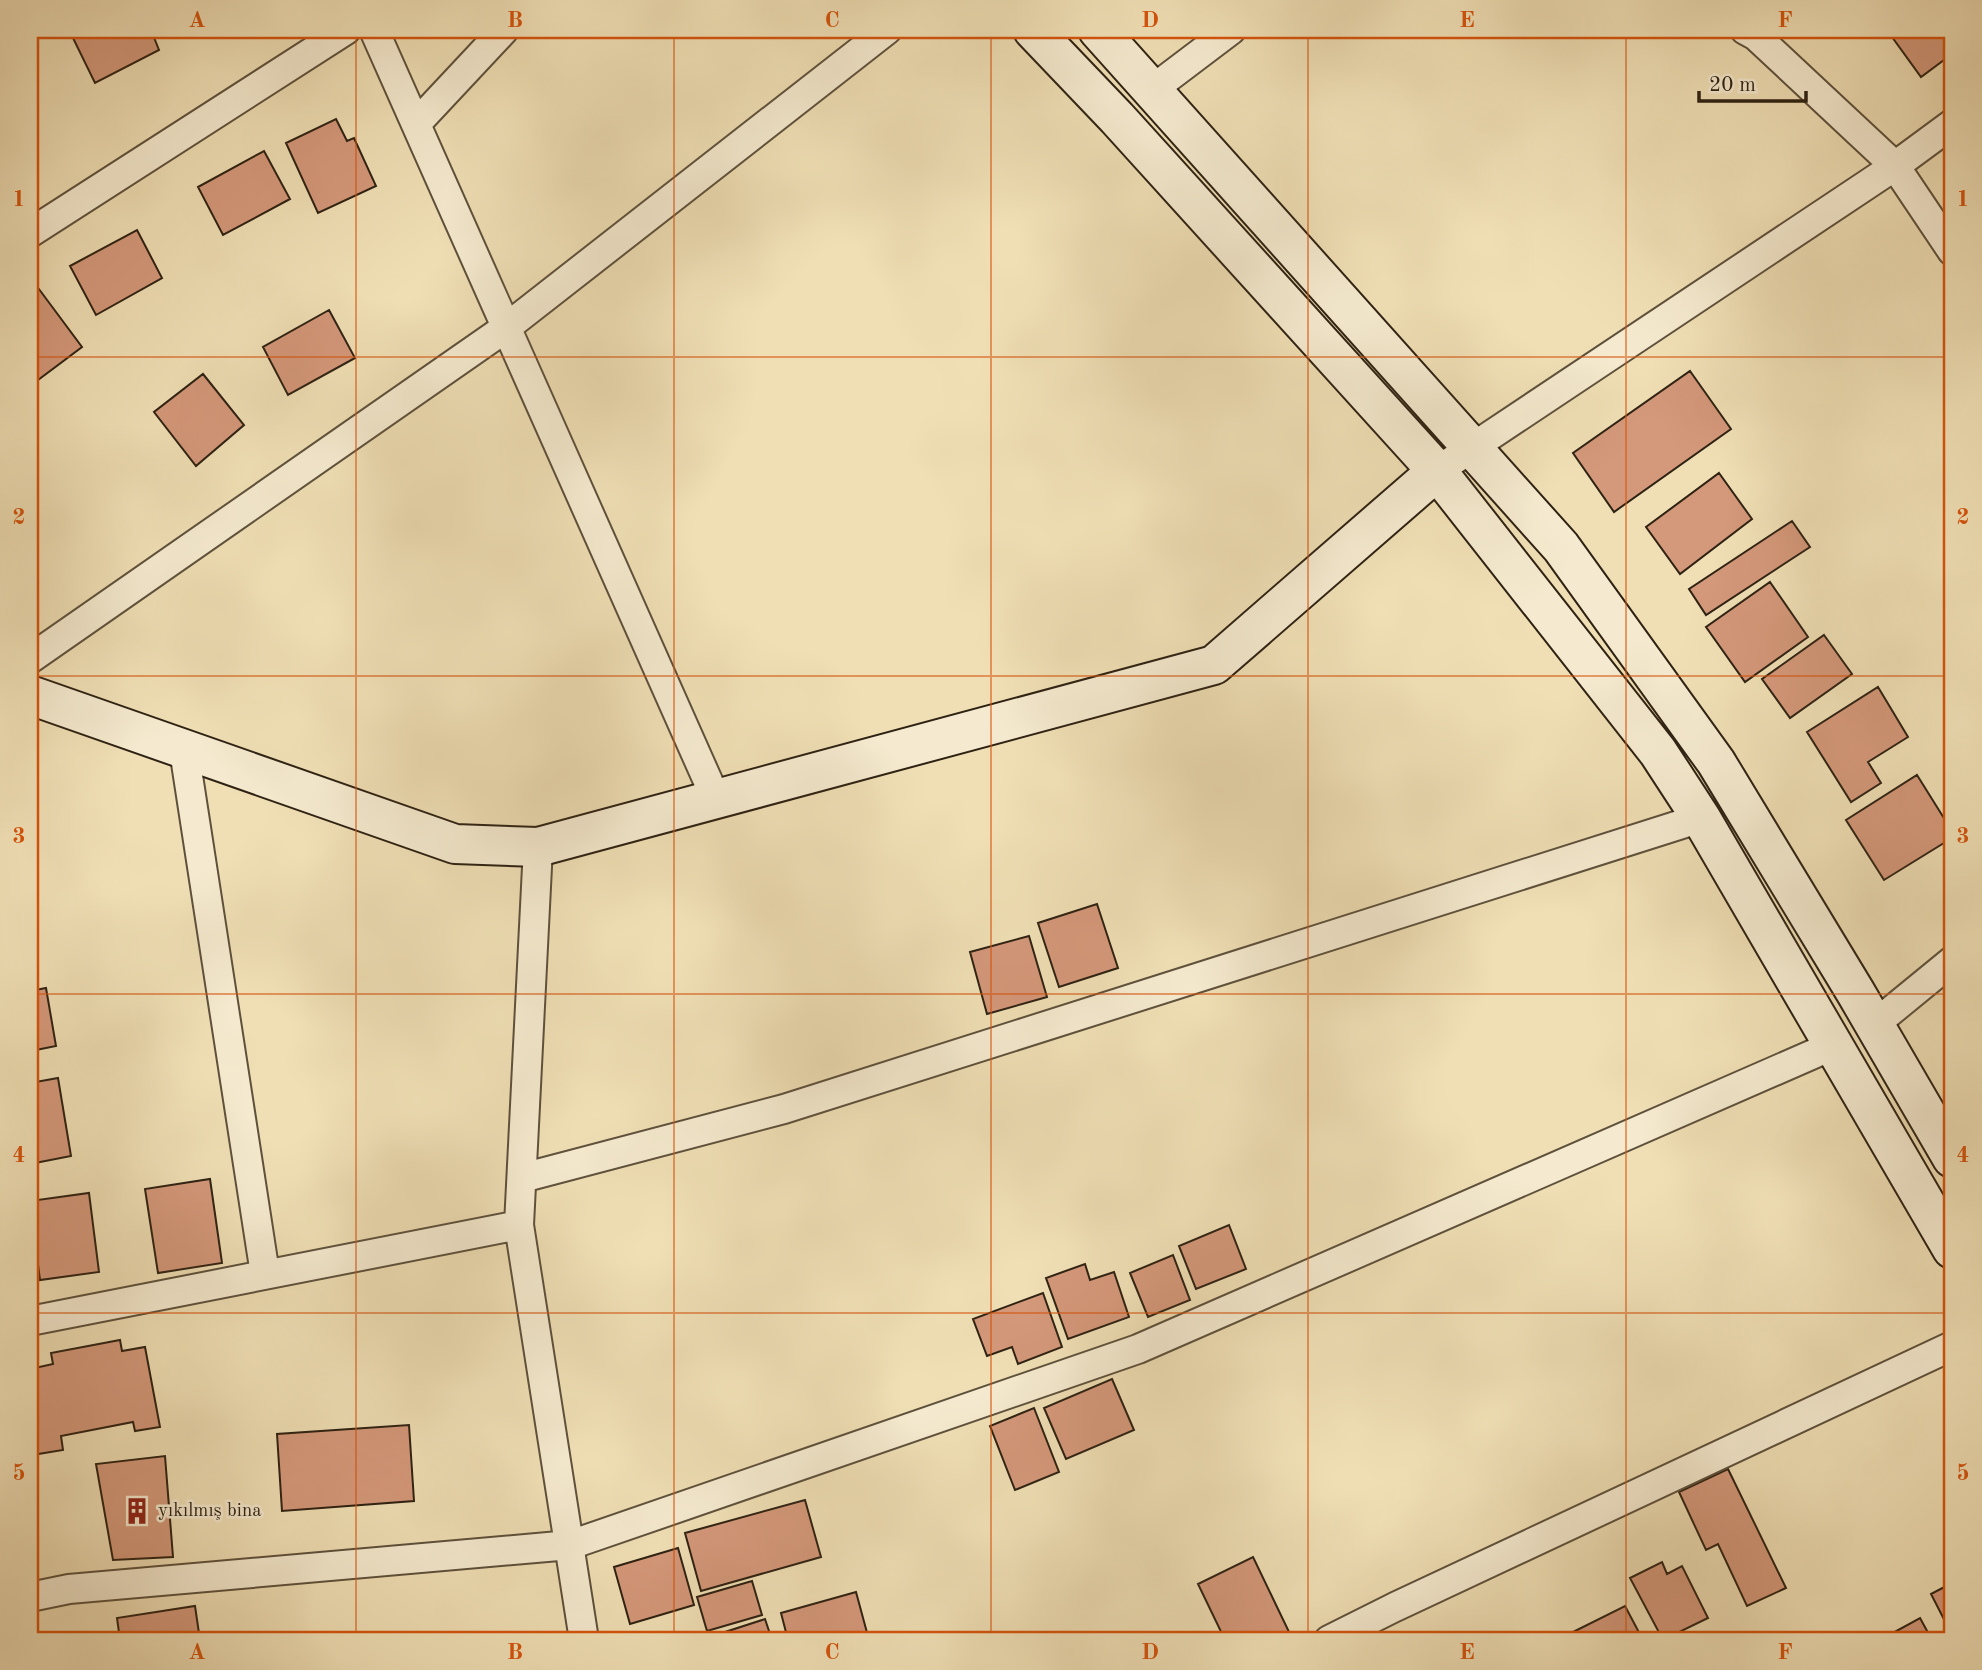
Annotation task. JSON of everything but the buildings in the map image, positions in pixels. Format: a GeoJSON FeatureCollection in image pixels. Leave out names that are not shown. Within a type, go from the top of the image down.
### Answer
{"type":"FeatureCollection","features":[{"type":"Feature","properties":{"kind":"main road"},"geometry":{"type":"LineString","coordinates":[[1033,30],[1117,118],[1437,471],[1658,752],[1701,818],[1952,1249]]}},
{"type":"Feature","properties":{"kind":"main road"},"geometry":{"type":"LineString","coordinates":[[1098,30],[1561,547],[1716,762],[1875,1024],[1952,1157]]}},
{"type":"Feature","properties":{"kind":"main road"},"geometry":{"type":"LineString","coordinates":[[30,695],[454,845],[538,846],[1214,665],[1437,471]]}},
{"type":"Feature","properties":{"kind":"street"},"geometry":{"type":"LineString","coordinates":[[30,233],[346,30]]}},
{"type":"Feature","properties":{"kind":"street"},"geometry":{"type":"LineString","coordinates":[[374,30],[716,799]]}},
{"type":"Feature","properties":{"kind":"street"},"geometry":{"type":"LineString","coordinates":[[416,124],[504,30]]}},
{"type":"Feature","properties":{"kind":"street"},"geometry":{"type":"LineString","coordinates":[[30,659],[507,327],[887,30]]}},
{"type":"Feature","properties":{"kind":"street"},"geometry":{"type":"LineString","coordinates":[[1153,89],[1231,30]]}},
{"type":"Feature","properties":{"kind":"street"},"geometry":{"type":"LineString","coordinates":[[1745,30],[1756,36],[1895,166],[1952,251]]}},
{"type":"Feature","properties":{"kind":"street"},"geometry":{"type":"LineString","coordinates":[[1437,471],[1895,166],[1952,124]]}},
{"type":"Feature","properties":{"kind":"street"},"geometry":{"type":"LineString","coordinates":[[184,750],[265,1275]]}},
{"type":"Feature","properties":{"kind":"street"},"geometry":{"type":"LineString","coordinates":[[522,1178],[784,1109],[1701,818]]}},
{"type":"Feature","properties":{"kind":"street"},"geometry":{"type":"LineString","coordinates":[[538,846],[519,1225],[584,1640]]}},
{"type":"Feature","properties":{"kind":"street"},"geometry":{"type":"LineString","coordinates":[[1875,1024],[1952,961]]}},
{"type":"Feature","properties":{"kind":"street"},"geometry":{"type":"LineString","coordinates":[[30,1597],[69,1589],[569,1545],[1138,1349],[1834,1045]]}},
{"type":"Feature","properties":{"kind":"street"},"geometry":{"type":"LineString","coordinates":[[30,1321],[519,1225]]}},
{"type":"Feature","properties":{"kind":"street"},"geometry":{"type":"LineString","coordinates":[[1329,1640],[1395,1606],[1952,1346]]}},
{"type":"Feature","properties":{"kind":"place","name":"yıkılmış bina"},"geometry":{"type":"Point","coordinates":[137,1511]}}]}
